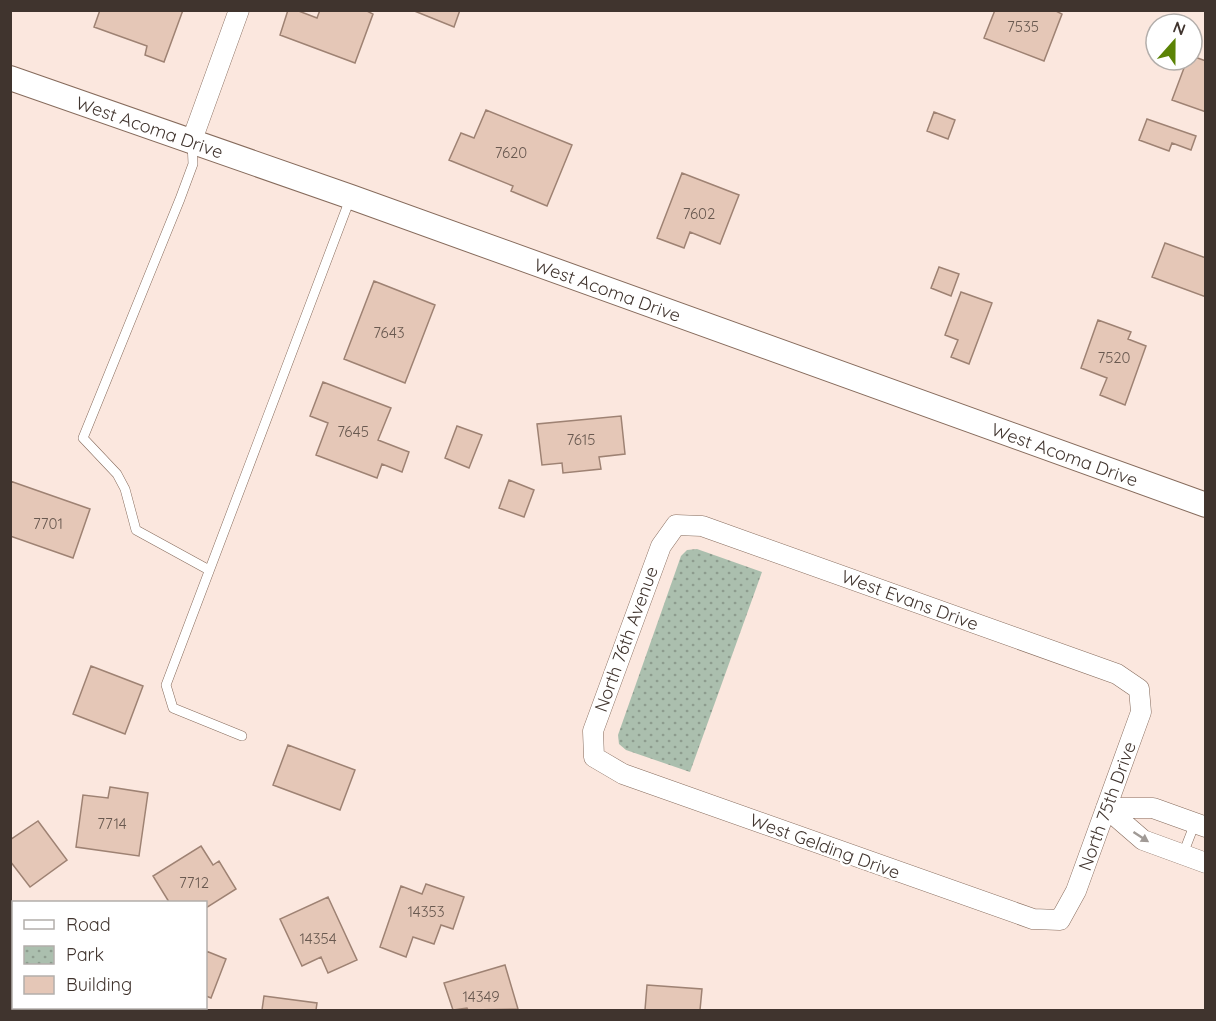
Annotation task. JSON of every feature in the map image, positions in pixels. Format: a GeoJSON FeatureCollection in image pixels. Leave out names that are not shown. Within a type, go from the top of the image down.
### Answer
{"type":"FeatureCollection","features":[{"type":"Feature","properties":{"kind":"street"},"geometry":{"type":"LineString","coordinates":[[192,140],[239,10]]}},
{"type":"Feature","properties":{"kind":"street","name":"West Acoma Drive"},"geometry":{"type":"LineString","coordinates":[[10,78],[192,140],[1206,505]]}},
{"type":"Feature","properties":{"kind":"street","name":"West Evans Drive"},"geometry":{"type":"LineString","coordinates":[[676,525],[702,526],[1117,674],[1139,689]]}},
{"type":"Feature","properties":{"kind":"street","name":"North 76th Avenue"},"geometry":{"type":"LineString","coordinates":[[594,758],[592,731],[661,546],[676,525]]}},
{"type":"Feature","properties":{"kind":"street","name":"North 75th Drive"},"geometry":{"type":"LineString","coordinates":[[1060,920],[1076,891],[1141,712],[1139,689]]}},
{"type":"Feature","properties":{"kind":"street","name":"West Gelding Drive"},"geometry":{"type":"LineString","coordinates":[[594,758],[623,774],[1033,919],[1060,920]]}},
{"type":"Feature","properties":{"kind":"street"},"geometry":{"type":"LineString","coordinates":[[1106,808],[1154,808],[1200,825]]}},
{"type":"Feature","properties":{"kind":"street"},"geometry":{"type":"LineString","coordinates":[[1106,808],[1143,840],[1206,862]]}},
{"type":"Feature","properties":{"kind":"lane"},"geometry":{"type":"LineString","coordinates":[[192,140],[193,164],[84,438],[117,474],[125,489],[136,530],[209,570]]}},
{"type":"Feature","properties":{"kind":"lane"},"geometry":{"type":"LineString","coordinates":[[242,736],[173,708],[166,685],[351,197]]}},
{"type":"Feature","properties":{"kind":"lane"},"geometry":{"type":"LineString","coordinates":[[1183,854],[1200,825]]}},
{"type":"Feature","properties":{"kind":"green space"},"geometry":{"type":"Polygon","coordinates":[[[697,549],[762,572],[690,772],[626,750],[619,744],[618,735],[681,556],[687,550],[697,549]]]}},
{"type":"Feature","properties":{"kind":"building"},"geometry":{"type":"Polygon","coordinates":[[[100,10],[183,10],[164,62],[145,55],[147,46],[94,27],[100,10]]]}},
{"type":"Feature","properties":{"kind":"building"},"geometry":{"type":"Polygon","coordinates":[[[288,10],[296,10],[317,18],[320,10],[365,10],[373,14],[355,63],[280,35],[288,10]]]}},
{"type":"Feature","properties":{"kind":"building"},"geometry":{"type":"Polygon","coordinates":[[[412,10],[460,10],[454,27],[412,10]]]}},
{"type":"Feature","properties":{"kind":"building"},"geometry":{"type":"Polygon","coordinates":[[[995,10],[1054,10],[1062,14],[1044,61],[984,38],[995,10]]]}},
{"type":"Feature","properties":{"kind":"building"},"geometry":{"type":"Polygon","coordinates":[[[1204,60],[1206,61],[1206,112],[1172,100],[1182,72],[1204,72],[1204,60]]]}},
{"type":"Feature","properties":{"kind":"building"},"geometry":{"type":"Polygon","coordinates":[[[486,110],[572,145],[547,206],[511,191],[513,186],[449,160],[461,133],[474,138],[486,110]]]}},
{"type":"Feature","properties":{"kind":"building"},"geometry":{"type":"Polygon","coordinates":[[[934,112],[955,120],[948,139],[927,131],[934,112]]]}},
{"type":"Feature","properties":{"kind":"building"},"geometry":{"type":"Polygon","coordinates":[[[1147,119],[1196,136],[1191,150],[1172,143],[1169,151],[1139,140],[1147,119]]]}},
{"type":"Feature","properties":{"kind":"building"},"geometry":{"type":"Polygon","coordinates":[[[682,173],[739,195],[720,244],[690,232],[684,248],[657,238],[682,173]]]}},
{"type":"Feature","properties":{"kind":"building"},"geometry":{"type":"Polygon","coordinates":[[[1165,243],[1206,258],[1206,297],[1152,277],[1165,243]]]}},
{"type":"Feature","properties":{"kind":"building"},"geometry":{"type":"Polygon","coordinates":[[[939,267],[959,274],[951,296],[931,288],[939,267]]]}},
{"type":"Feature","properties":{"kind":"building"},"geometry":{"type":"Polygon","coordinates":[[[374,281],[435,305],[405,383],[344,359],[374,281]]]}},
{"type":"Feature","properties":{"kind":"building"},"geometry":{"type":"Polygon","coordinates":[[[961,292],[992,303],[969,364],[951,357],[958,340],[945,335],[961,292]]]}},
{"type":"Feature","properties":{"kind":"building"},"geometry":{"type":"Polygon","coordinates":[[[1098,320],[1131,332],[1128,339],[1146,346],[1125,405],[1100,395],[1107,378],[1081,368],[1098,320]]]}},
{"type":"Feature","properties":{"kind":"building"},"geometry":{"type":"Polygon","coordinates":[[[323,382],[391,408],[378,440],[409,452],[402,472],[382,464],[377,478],[316,455],[328,423],[310,416],[323,382]]]}},
{"type":"Feature","properties":{"kind":"building"},"geometry":{"type":"Polygon","coordinates":[[[621,416],[625,454],[599,457],[601,469],[563,473],[562,463],[542,465],[537,424],[621,416]]]}},
{"type":"Feature","properties":{"kind":"building"},"geometry":{"type":"Polygon","coordinates":[[[457,426],[482,435],[469,468],[445,458],[457,426]]]}},
{"type":"Feature","properties":{"kind":"building"},"geometry":{"type":"Polygon","coordinates":[[[509,480],[534,490],[524,517],[499,508],[509,480]]]}},
{"type":"Feature","properties":{"kind":"building"},"geometry":{"type":"Polygon","coordinates":[[[10,481],[90,509],[73,558],[10,536],[10,481]]]}},
{"type":"Feature","properties":{"kind":"building"},"geometry":{"type":"Polygon","coordinates":[[[91,666],[143,686],[125,734],[73,714],[91,666]]]}},
{"type":"Feature","properties":{"kind":"building"},"geometry":{"type":"Polygon","coordinates":[[[288,745],[355,770],[340,810],[273,785],[288,745]]]}},
{"type":"Feature","properties":{"kind":"building"},"geometry":{"type":"Polygon","coordinates":[[[110,787],[148,793],[139,856],[76,847],[83,795],[108,798],[110,787]]]}},
{"type":"Feature","properties":{"kind":"building"},"geometry":{"type":"Polygon","coordinates":[[[38,821],[67,860],[30,887],[10,861],[10,840],[38,821]]]}},
{"type":"Feature","properties":{"kind":"building"},"geometry":{"type":"Polygon","coordinates":[[[201,846],[213,865],[219,861],[236,889],[207,907],[207,901],[168,901],[153,876],[201,846]]]}},
{"type":"Feature","properties":{"kind":"building"},"geometry":{"type":"Polygon","coordinates":[[[426,884],[464,897],[453,929],[441,925],[434,944],[413,937],[406,957],[380,947],[401,886],[422,894],[426,884]]]}},
{"type":"Feature","properties":{"kind":"building"},"geometry":{"type":"Polygon","coordinates":[[[328,897],[357,960],[328,973],[321,957],[302,966],[280,919],[328,897]]]}},
{"type":"Feature","properties":{"kind":"building"},"geometry":{"type":"Polygon","coordinates":[[[207,951],[226,959],[211,998],[207,996],[207,951]]]}},
{"type":"Feature","properties":{"kind":"building"},"geometry":{"type":"Polygon","coordinates":[[[505,965],[518,1009],[453,1010],[444,983],[505,965]]]}},
{"type":"Feature","properties":{"kind":"building"},"geometry":{"type":"Polygon","coordinates":[[[647,985],[702,989],[700,1010],[645,1010],[647,985]]]}},
{"type":"Feature","properties":{"kind":"building"},"geometry":{"type":"Polygon","coordinates":[[[264,996],[317,1003],[316,1010],[262,1010],[264,996]]]}},
{"type":"Feature","properties":{"kind":"building"},"geometry":{"type":"Polygon","coordinates":[[[106,1009],[153,1010],[107,1010],[106,1009]]]}}]}
